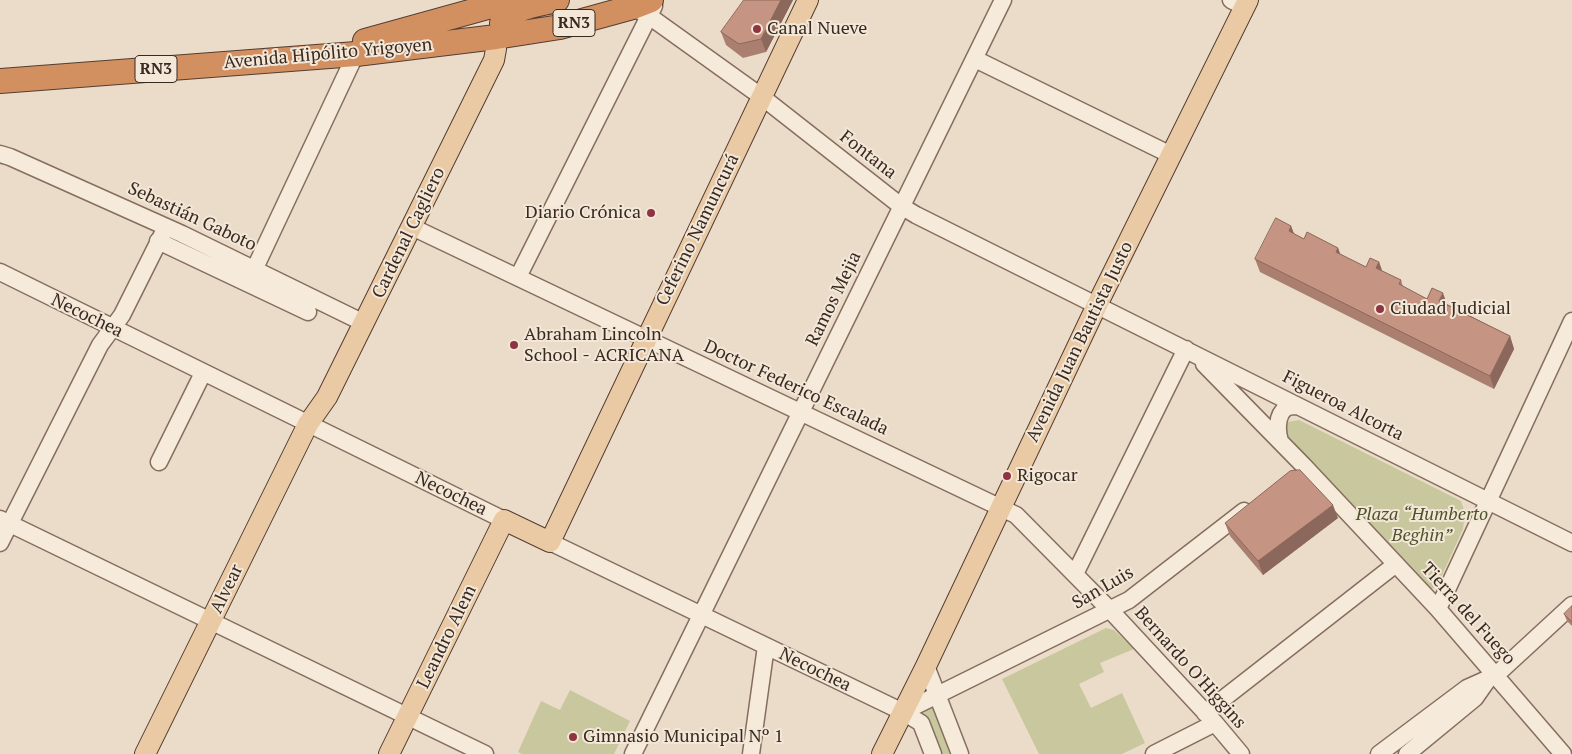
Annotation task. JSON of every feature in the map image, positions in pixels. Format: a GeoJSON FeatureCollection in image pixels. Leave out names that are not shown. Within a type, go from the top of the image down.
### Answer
{"type":"FeatureCollection","features":[{"type":"Feature","properties":{"kind":"highway"},"geometry":{"type":"LineString","coordinates":[[359,48],[513,0]]}},
{"type":"Feature","properties":{"kind":"highway"},"geometry":{"type":"LineString","coordinates":[[496,37],[503,21],[516,11],[557,0]]}},
{"type":"Feature","properties":{"kind":"highway","name":"Avenida Hipólito Yrigoyen"},"geometry":{"type":"LineString","coordinates":[[0,81],[312,56],[359,48],[496,37],[560,27],[644,8]]}},
{"type":"Feature","properties":{"kind":"main road","name":"Ceferino Namuncurá"},"geometry":{"type":"LineString","coordinates":[[550,542],[808,0]]}},
{"type":"Feature","properties":{"kind":"main road","name":"Avenida Juan Bautista Justo"},"geometry":{"type":"LineString","coordinates":[[882,754],[1171,155],[1241,2]]}},
{"type":"Feature","properties":{"kind":"main road","name":"Cardenal Cagliero"},"geometry":{"type":"LineString","coordinates":[[308,424],[327,398],[494,60],[496,37]]}},
{"type":"Feature","properties":{"kind":"main road","name":"Alvear"},"geometry":{"type":"LineString","coordinates":[[145,754],[308,424]]}},
{"type":"Feature","properties":{"kind":"main road","name":"Necochea"},"geometry":{"type":"LineString","coordinates":[[504,520],[550,542]]}},
{"type":"Feature","properties":{"kind":"main road","name":"Leandro Alem"},"geometry":{"type":"LineString","coordinates":[[389,754],[504,520]]}},
{"type":"Feature","properties":{"kind":"street"},"geometry":{"type":"LineString","coordinates":[[518,277],[644,8],[658,0]]}},
{"type":"Feature","properties":{"kind":"street","name":"Ramos Mejia"},"geometry":{"type":"LineString","coordinates":[[633,754],[1003,0]]}},
{"type":"Feature","properties":{"kind":"street","name":"Fontana"},"geometry":{"type":"LineString","coordinates":[[644,8],[762,97],[901,206],[1097,305]]}},
{"type":"Feature","properties":{"kind":"street"},"geometry":{"type":"LineString","coordinates":[[255,268],[359,48]]}},
{"type":"Feature","properties":{"kind":"street"},"geometry":{"type":"LineString","coordinates":[[975,59],[1171,155]]}},
{"type":"Feature","properties":{"kind":"street","name":"Sebastián Gaboto"},"geometry":{"type":"LineString","coordinates":[[0,154],[10,156],[162,234],[255,268],[364,323]]}},
{"type":"Feature","properties":{"kind":"street","name":"Doctor Federico Escalada"},"geometry":{"type":"LineString","coordinates":[[412,227],[1001,508]]}},
{"type":"Feature","properties":{"kind":"street"},"geometry":{"type":"LineString","coordinates":[[0,543],[5,521],[100,345],[122,315],[162,234],[308,312]]}},
{"type":"Feature","properties":{"kind":"street","name":"Necochea"},"geometry":{"type":"LineString","coordinates":[[0,272],[504,520]]}},
{"type":"Feature","properties":{"kind":"street","name":"Figueroa Alcorta"},"geometry":{"type":"LineString","coordinates":[[1097,305],[1572,543]]}},
{"type":"Feature","properties":{"kind":"street"},"geometry":{"type":"LineString","coordinates":[[1438,608],[1570,331]]}},
{"type":"Feature","properties":{"kind":"street"},"geometry":{"type":"LineString","coordinates":[[1076,574],[1190,351]]}},
{"type":"Feature","properties":{"kind":"street","name":"Tierra del Fuego"},"geometry":{"type":"LineString","coordinates":[[1190,351],[1280,441],[1297,469],[1396,564],[1438,608],[1492,677],[1562,754]]}},
{"type":"Feature","properties":{"kind":"street"},"geometry":{"type":"LineString","coordinates":[[160,462],[203,373]]}},
{"type":"Feature","properties":{"kind":"street"},"geometry":{"type":"LineString","coordinates":[[1280,441],[1277,428],[1282,412],[1290,407],[1298,406]]}},
{"type":"Feature","properties":{"kind":"street","name":"San Luis"},"geometry":{"type":"LineString","coordinates":[[903,712],[1111,611],[1129,600],[1255,502]]}},
{"type":"Feature","properties":{"kind":"street","name":"Bernardo O'Higgins"},"geometry":{"type":"LineString","coordinates":[[1001,508],[1016,515],[1076,574],[1241,754]]}},
{"type":"Feature","properties":{"kind":"street"},"geometry":{"type":"LineString","coordinates":[[5,521],[210,622],[486,754]]}},
{"type":"Feature","properties":{"kind":"street","name":"Necochea"},"geometry":{"type":"LineString","coordinates":[[550,542],[903,712],[921,723],[933,754]]}},
{"type":"Feature","properties":{"kind":"street"},"geometry":{"type":"LineString","coordinates":[[1154,754],[1210,718],[1396,564]]}},
{"type":"Feature","properties":{"kind":"street"},"geometry":{"type":"LineString","coordinates":[[1407,754],[1475,698],[1492,677],[1572,605]]}},
{"type":"Feature","properties":{"kind":"street"},"geometry":{"type":"LineString","coordinates":[[752,754],[766,646]]}},
{"type":"Feature","properties":{"kind":"street"},"geometry":{"type":"LineString","coordinates":[[926,666],[960,754]]}},
{"type":"Feature","properties":{"kind":"street"},"geometry":{"type":"LineString","coordinates":[[1379,754],[1466,688],[1492,677]]}},
{"type":"Feature","properties":{"kind":"green space","name":"Plaza “Humberto Beghin”"},"geometry":{"type":"Polygon","coordinates":[[[1299,420],[1461,501],[1465,513],[1463,529],[1438,584],[1432,589],[1422,583],[1283,433],[1288,422],[1299,420]]]}},
{"type":"Feature","properties":{"kind":"green space"},"geometry":{"type":"Polygon","coordinates":[[[1106,628],[1114,630],[1134,649],[1100,663],[1104,672],[1079,684],[1091,708],[1122,693],[1145,743],[1122,754],[1039,754],[1002,679],[1106,628]]]}},
{"type":"Feature","properties":{"kind":"green space"},"geometry":{"type":"Polygon","coordinates":[[[926,666],[960,754],[933,754],[903,712],[926,666]]]}},
{"type":"Feature","properties":{"kind":"green space","name":"Gimnasio Municipal Nº 1"},"geometry":{"type":"Polygon","coordinates":[[[570,690],[630,721],[614,754],[522,754],[518,752],[541,701],[560,710],[570,690]]]}},
{"type":"Feature","properties":{"kind":"building"},"geometry":{"type":"Polygon","coordinates":[[[744,0],[781,0],[761,39],[739,44],[721,32],[744,0]]]}},
{"type":"Feature","properties":{"kind":"building","name":"Ciudad Judicial"},"geometry":{"type":"Polygon","coordinates":[[[1276,218],[1291,226],[1289,231],[1304,239],[1307,232],[1338,248],[1336,252],[1366,267],[1370,258],[1379,262],[1376,268],[1401,280],[1399,284],[1427,299],[1432,288],[1443,293],[1439,301],[1510,336],[1490,376],[1255,259],[1276,218]]]}},
{"type":"Feature","properties":{"kind":"building"},"geometry":{"type":"Polygon","coordinates":[[[1300,470],[1333,505],[1258,561],[1225,523],[1290,471],[1300,470]]]}},
{"type":"Feature","properties":{"kind":"building"},"geometry":{"type":"Polygon","coordinates":[[[1572,606],[1572,622],[1564,614],[1572,606]]]}},
{"type":"Feature","properties":{"kind":"place","name":"Canal Nueve"},"geometry":{"type":"Point","coordinates":[757,29]}},
{"type":"Feature","properties":{"kind":"place","name":"Diario Crónica"},"geometry":{"type":"Point","coordinates":[651,213]}},
{"type":"Feature","properties":{"kind":"place","name":"Ciudad Judicial"},"geometry":{"type":"Point","coordinates":[1380,309]}},
{"type":"Feature","properties":{"kind":"place","name":"Abraham Lincoln School - ACRICANA"},"geometry":{"type":"Point","coordinates":[514,345]}},
{"type":"Feature","properties":{"kind":"place","name":"Rigocar"},"geometry":{"type":"Point","coordinates":[1007,476]}},
{"type":"Feature","properties":{"kind":"place","name":"Gimnasio Municipal Nº 1"},"geometry":{"type":"Point","coordinates":[573,737]}}]}
